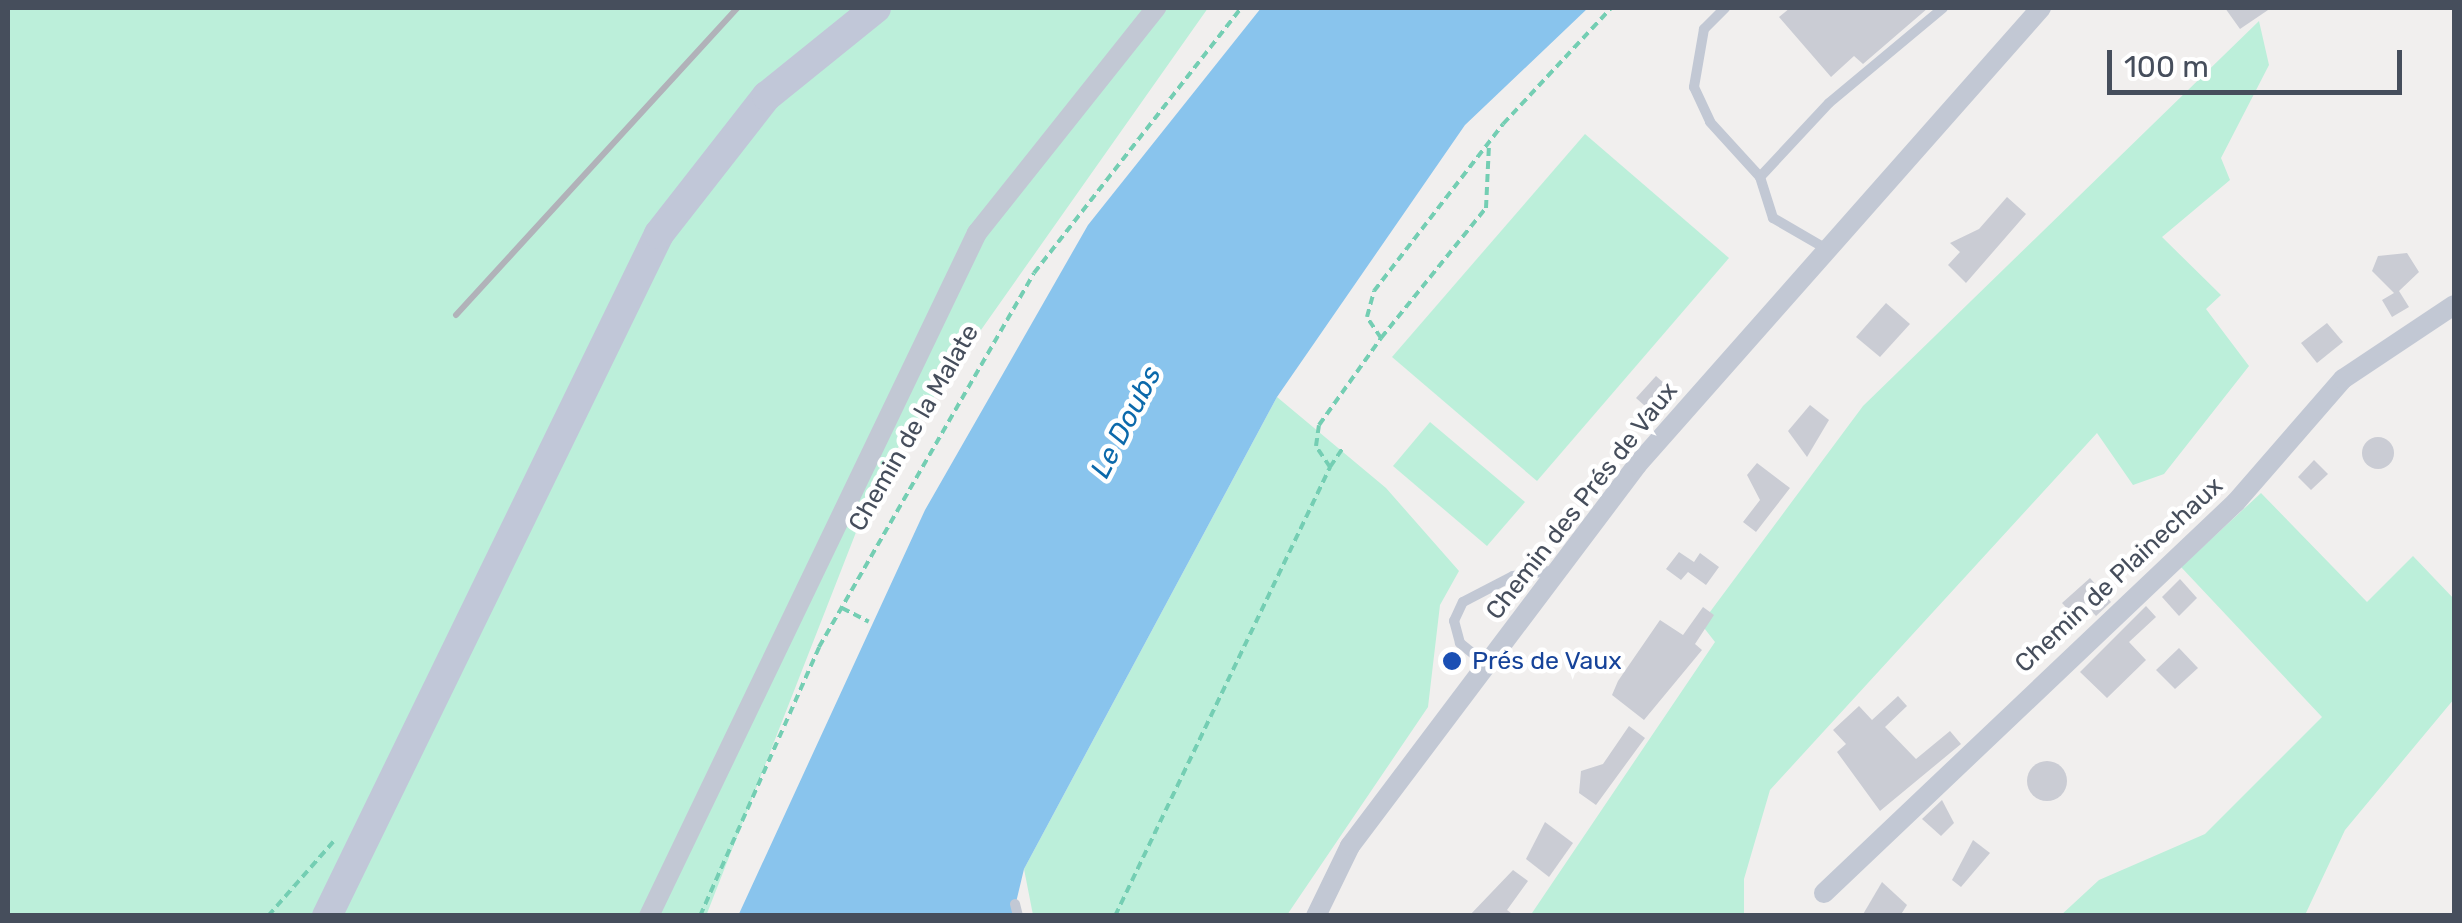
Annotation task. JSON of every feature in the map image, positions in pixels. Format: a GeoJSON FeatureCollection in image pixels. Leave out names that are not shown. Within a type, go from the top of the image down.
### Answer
{"type":"FeatureCollection","features":[{"type":"Feature","properties":{"kind":"main road"},"geometry":{"type":"LineString","coordinates":[[327,916],[659,234],[767,96],[876,8]]}},
{"type":"Feature","properties":{"kind":"street","name":"Chemin de la Malate"},"geometry":{"type":"LineString","coordinates":[[649,916],[976,234],[1156,8]]}},
{"type":"Feature","properties":{"kind":"street","name":"Chemin des Prés de Vaux"},"geometry":{"type":"LineString","coordinates":[[1316,916],[1350,846],[1674,419],[1830,251],[2041,8]]}},
{"type":"Feature","properties":{"kind":"street","name":"Chemin de Plainechaux"},"geometry":{"type":"LineString","coordinates":[[1824,893],[2236,502],[2343,379],[2454,305]]}},
{"type":"Feature","properties":{"kind":"lane"},"geometry":{"type":"LineString","coordinates":[[1725,8],[1698,45],[1694,87],[1710,122],[1760,177],[1774,218],[1830,251]]}},
{"type":"Feature","properties":{"kind":"lane"},"geometry":{"type":"LineString","coordinates":[[1760,177],[1829,102],[1942,8]]}},
{"type":"Feature","properties":{"kind":"lane"},"geometry":{"type":"LineString","coordinates":[[1487,664],[1460,643],[1454,622],[1463,602],[1514,576],[1558,570]]}},
{"type":"Feature","properties":{"kind":"path","name":"Chemin de la Malate"},"geometry":{"type":"LineString","coordinates":[[700,916],[841,607],[1034,273],[1241,8]]}},
{"type":"Feature","properties":{"kind":"path"},"geometry":{"type":"LineString","coordinates":[[1381,338],[1368,316],[1374,291],[1488,144],[1611,8]]}},
{"type":"Feature","properties":{"kind":"path"},"geometry":{"type":"LineString","coordinates":[[1330,467],[1316,446],[1319,424],[1381,338],[1486,208],[1488,144]]}},
{"type":"Feature","properties":{"kind":"path"},"geometry":{"type":"LineString","coordinates":[[1115,916],[1330,467],[1344,446]]}},
{"type":"Feature","properties":{"kind":"path"},"geometry":{"type":"LineString","coordinates":[[841,607],[869,622]]}},
{"type":"Feature","properties":{"kind":"path"},"geometry":{"type":"LineString","coordinates":[[268,916],[339,837]]}},
{"type":"Feature","properties":{"kind":"green space"},"geometry":{"type":"Polygon","coordinates":[[[8,8],[1208,8],[878,476],[706,916],[8,915],[8,8]]]}},
{"type":"Feature","properties":{"kind":"green space"},"geometry":{"type":"Polygon","coordinates":[[[2259,21],[2269,65],[2221,158],[2230,180],[2162,237],[2221,295],[2206,309],[2249,366],[2164,474],[2133,485],[2097,433],[1770,790],[1744,879],[1744,915],[1530,916],[1715,642],[1701,624],[1863,406],[2259,21]]]}},
{"type":"Feature","properties":{"kind":"green space"},"geometry":{"type":"Polygon","coordinates":[[[1585,134],[1729,258],[1537,481],[1392,357],[1585,134]]]}},
{"type":"Feature","properties":{"kind":"green space"},"geometry":{"type":"Polygon","coordinates":[[[1277,397],[1386,488],[1459,571],[1440,605],[1428,707],[1287,915],[1033,915],[1024,869],[1277,397]]]}},
{"type":"Feature","properties":{"kind":"green space"},"geometry":{"type":"Polygon","coordinates":[[[1430,422],[1525,502],[1487,546],[1393,466],[1430,422]]]}},
{"type":"Feature","properties":{"kind":"green space"},"geometry":{"type":"Polygon","coordinates":[[[2261,493],[2367,602],[2413,556],[2454,599],[2454,699],[2345,830],[2305,915],[2060,916],[2099,880],[2205,834],[2322,717],[2181,567],[2261,493]]]}},
{"type":"Feature","properties":{"kind":"water","name":"Le Doubs"},"geometry":{"type":"Polygon","coordinates":[[[1261,8],[1588,8],[1465,125],[1277,397],[1024,869],[1013,915],[738,916],[925,510],[1088,225],[1261,8]]]}},
{"type":"Feature","properties":{"kind":"building"},"geometry":{"type":"Polygon","coordinates":[[[1790,8],[1928,8],[1863,64],[1854,56],[1831,77],[1779,17],[1790,8]]]}},
{"type":"Feature","properties":{"kind":"building"},"geometry":{"type":"Polygon","coordinates":[[[2225,8],[2271,8],[2240,29],[2225,8]]]}},
{"type":"Feature","properties":{"kind":"building"},"geometry":{"type":"Polygon","coordinates":[[[2007,197],[2026,214],[1966,283],[1948,265],[1960,252],[1950,243],[1979,229],[2007,197]]]}},
{"type":"Feature","properties":{"kind":"building"},"geometry":{"type":"Polygon","coordinates":[[[2407,253],[2419,272],[2399,291],[2409,307],[2392,317],[2382,300],[2394,293],[2372,271],[2378,256],[2407,253]]]}},
{"type":"Feature","properties":{"kind":"building"},"geometry":{"type":"Polygon","coordinates":[[[1886,303],[1910,324],[1880,357],[1856,337],[1886,303]]]}},
{"type":"Feature","properties":{"kind":"building"},"geometry":{"type":"Polygon","coordinates":[[[2327,323],[2343,342],[2317,363],[2301,343],[2327,323]]]}},
{"type":"Feature","properties":{"kind":"building"},"geometry":{"type":"Polygon","coordinates":[[[1656,376],[1674,392],[1654,414],[1636,398],[1656,376]]]}},
{"type":"Feature","properties":{"kind":"building"},"geometry":{"type":"Polygon","coordinates":[[[1810,405],[1829,420],[1807,457],[1788,431],[1810,405]]]}},
{"type":"Feature","properties":{"kind":"building"},"geometry":{"type":"Polygon","coordinates":[[[2378,437],[2390,441],[2394,453],[2390,465],[2378,469],[2366,465],[2362,453],[2366,441],[2378,437]]]}},
{"type":"Feature","properties":{"kind":"building"},"geometry":{"type":"Polygon","coordinates":[[[2314,460],[2328,474],[2311,490],[2298,477],[2314,460]]]}},
{"type":"Feature","properties":{"kind":"building"},"geometry":{"type":"Polygon","coordinates":[[[1757,463],[1790,488],[1756,532],[1743,522],[1760,500],[1747,475],[1757,463]]]}},
{"type":"Feature","properties":{"kind":"building"},"geometry":{"type":"Polygon","coordinates":[[[2191,496],[2202,507],[2150,558],[2139,549],[2191,496]]]}},
{"type":"Feature","properties":{"kind":"building"},"geometry":{"type":"Polygon","coordinates":[[[1679,552],[1694,562],[1700,553],[1719,567],[1706,585],[1688,572],[1681,580],[1666,569],[1679,552]]]}},
{"type":"Feature","properties":{"kind":"building"},"geometry":{"type":"Polygon","coordinates":[[[2090,578],[2111,602],[2096,616],[2087,606],[2074,616],[2062,603],[2090,578]]]}},
{"type":"Feature","properties":{"kind":"building"},"geometry":{"type":"Polygon","coordinates":[[[2180,579],[2197,598],[2179,616],[2162,597],[2180,579]]]}},
{"type":"Feature","properties":{"kind":"building"},"geometry":{"type":"Polygon","coordinates":[[[2146,606],[2156,617],[2129,642],[2146,660],[2107,698],[2080,672],[2146,606]]]}},
{"type":"Feature","properties":{"kind":"building"},"geometry":{"type":"Polygon","coordinates":[[[1703,607],[1714,615],[1695,644],[1702,650],[1644,720],[1612,695],[1618,681],[1660,620],[1683,635],[1703,607]]]}},
{"type":"Feature","properties":{"kind":"building"},"geometry":{"type":"Polygon","coordinates":[[[2179,648],[2198,668],[2175,689],[2156,670],[2179,648]]]}},
{"type":"Feature","properties":{"kind":"building"},"geometry":{"type":"Polygon","coordinates":[[[1898,696],[1907,706],[1885,727],[1916,759],[1950,731],[1961,744],[1880,811],[1837,752],[1846,744],[1833,730],[1859,706],[1872,720],[1898,696]]]}},
{"type":"Feature","properties":{"kind":"building"},"geometry":{"type":"Polygon","coordinates":[[[1629,726],[1645,738],[1596,805],[1579,793],[1581,771],[1603,764],[1629,726]]]}},
{"type":"Feature","properties":{"kind":"building"},"geometry":{"type":"Polygon","coordinates":[[[2047,761],[2061,767],[2067,781],[2061,795],[2047,801],[2033,795],[2027,781],[2033,767],[2047,761]]]}},
{"type":"Feature","properties":{"kind":"building"},"geometry":{"type":"Polygon","coordinates":[[[1942,800],[1954,823],[1941,836],[1922,819],[1942,800]]]}},
{"type":"Feature","properties":{"kind":"building"},"geometry":{"type":"Polygon","coordinates":[[[1545,822],[1573,843],[1549,877],[1526,859],[1545,822]]]}},
{"type":"Feature","properties":{"kind":"building"},"geometry":{"type":"Polygon","coordinates":[[[1973,840],[1990,853],[1961,887],[1952,880],[1973,840]]]}},
{"type":"Feature","properties":{"kind":"building"},"geometry":{"type":"Polygon","coordinates":[[[1513,870],[1528,881],[1507,910],[1515,916],[1469,916],[1513,870]]]}},
{"type":"Feature","properties":{"kind":"building"},"geometry":{"type":"Polygon","coordinates":[[[1882,882],[1907,905],[1900,916],[1862,916],[1882,882]]]}},
{"type":"Feature","properties":{"kind":"railway"},"geometry":{"type":"LineString","coordinates":[[456,315],[737,8]]}},
{"type":"Feature","properties":{"kind":"place","name":"Prés de Vaux"},"geometry":{"type":"Point","coordinates":[1452,661]}}]}
